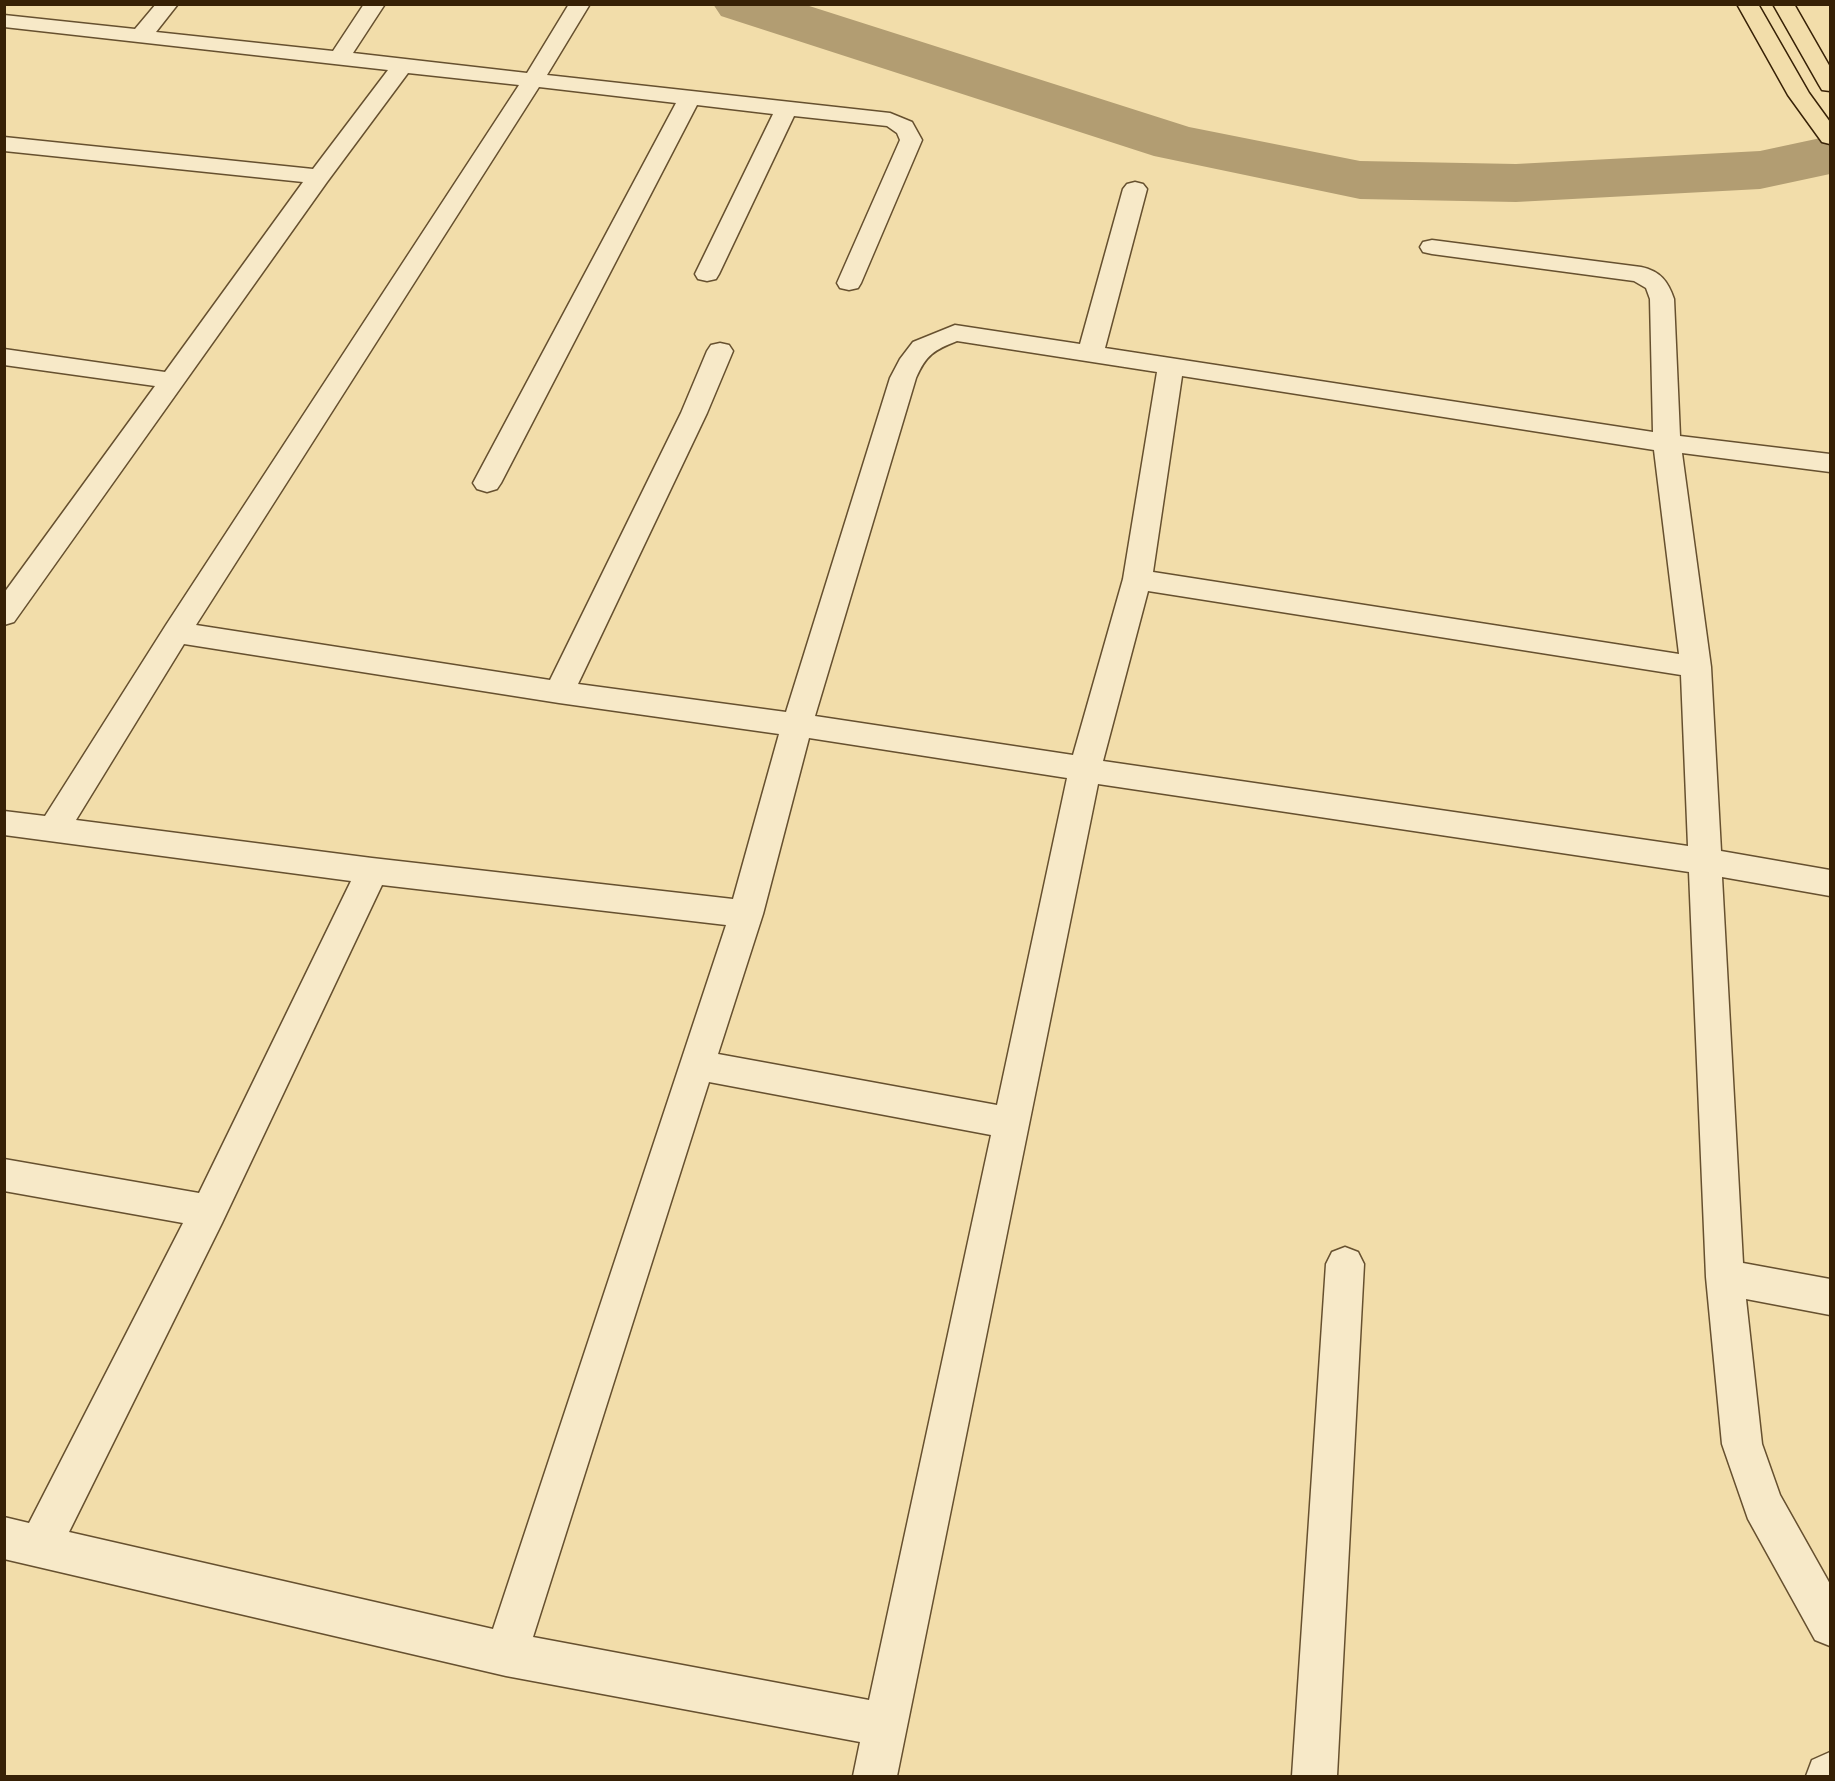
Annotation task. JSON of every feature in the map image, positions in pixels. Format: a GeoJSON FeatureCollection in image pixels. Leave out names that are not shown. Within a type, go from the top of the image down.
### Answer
{"type":"FeatureCollection","features":[{"type":"Feature","properties":{"kind":"main road"},"geometry":{"type":"LineString","coordinates":[[1747,4],[1799,95],[1830,137]]}},
{"type":"Feature","properties":{"kind":"main road"},"geometry":{"type":"LineString","coordinates":[[1783,4],[1830,85]]}},
{"type":"Feature","properties":{"kind":"street"},"geometry":{"type":"LineString","coordinates":[[140,37],[168,4]]}},
{"type":"Feature","properties":{"kind":"street"},"geometry":{"type":"LineString","coordinates":[[339,58],[375,4]]}},
{"type":"Feature","properties":{"kind":"street"},"geometry":{"type":"LineString","coordinates":[[54,829],[176,632],[533,81],[580,4]]}},
{"type":"Feature","properties":{"kind":"street"},"geometry":{"type":"LineString","coordinates":[[4,21],[890,120],[902,124],[909,130],[911,140],[849,283]]}},
{"type":"Feature","properties":{"kind":"street"},"geometry":{"type":"LineString","coordinates":[[4,615],[403,65]]}},
{"type":"Feature","properties":{"kind":"street"},"geometry":{"type":"LineString","coordinates":[[487,483],[689,99]]}},
{"type":"Feature","properties":{"kind":"street"},"geometry":{"type":"LineString","coordinates":[[707,274],[786,109]]}},
{"type":"Feature","properties":{"kind":"street"},"geometry":{"type":"LineString","coordinates":[[4,144],[320,177]]}},
{"type":"Feature","properties":{"kind":"street"},"geometry":{"type":"LineString","coordinates":[[1091,352],[1135,189]]}},
{"type":"Feature","properties":{"kind":"street"},"geometry":{"type":"LineString","coordinates":[[1432,247],[1615,268],[1641,274],[1657,284],[1662,299],[1667,443],[1696,667],[1725,1277],[1742,1444],[1763,1505],[1830,1625]]}},
{"type":"Feature","properties":{"kind":"street"},"geometry":{"type":"LineString","coordinates":[[506,1654],[746,914],[797,725],[903,378],[913,354],[924,345],[955,333],[1091,352],[1667,443],[1830,463]]}},
{"type":"Feature","properties":{"kind":"street"},"geometry":{"type":"LineString","coordinates":[[559,692],[689,424],[720,351]]}},
{"type":"Feature","properties":{"kind":"street"},"geometry":{"type":"LineString","coordinates":[[4,357],[174,381]]}},
{"type":"Feature","properties":{"kind":"street"},"geometry":{"type":"LineString","coordinates":[[874,1776],[1085,769],[1137,579],[1172,366]]}},
{"type":"Feature","properties":{"kind":"street"},"geometry":{"type":"LineString","coordinates":[[1137,579],[1696,667]]}},
{"type":"Feature","properties":{"kind":"street"},"geometry":{"type":"LineString","coordinates":[[176,632],[559,692],[797,725],[1085,769],[1133,779],[1704,861],[1830,883]]}},
{"type":"Feature","properties":{"kind":"street"},"geometry":{"type":"LineString","coordinates":[[4,823],[372,871],[746,914]]}},
{"type":"Feature","properties":{"kind":"street"},"geometry":{"type":"LineString","coordinates":[[372,871],[209,1211],[22,1541],[506,1654],[886,1725]]}},
{"type":"Feature","properties":{"kind":"street"},"geometry":{"type":"LineString","coordinates":[[697,1065],[1010,1123]]}},
{"type":"Feature","properties":{"kind":"street"},"geometry":{"type":"LineString","coordinates":[[4,1175],[209,1211]]}},
{"type":"Feature","properties":{"kind":"street"},"geometry":{"type":"LineString","coordinates":[[1314,1776],[1345,1264]]}},
{"type":"Feature","properties":{"kind":"street"},"geometry":{"type":"LineString","coordinates":[[1725,1277],[1830,1297]]}},
{"type":"Feature","properties":{"kind":"waterway"},"geometry":{"type":"LineString","coordinates":[[742,4],[1176,143],[1360,180],[1516,183],[1760,170],[1830,155]]}}]}
